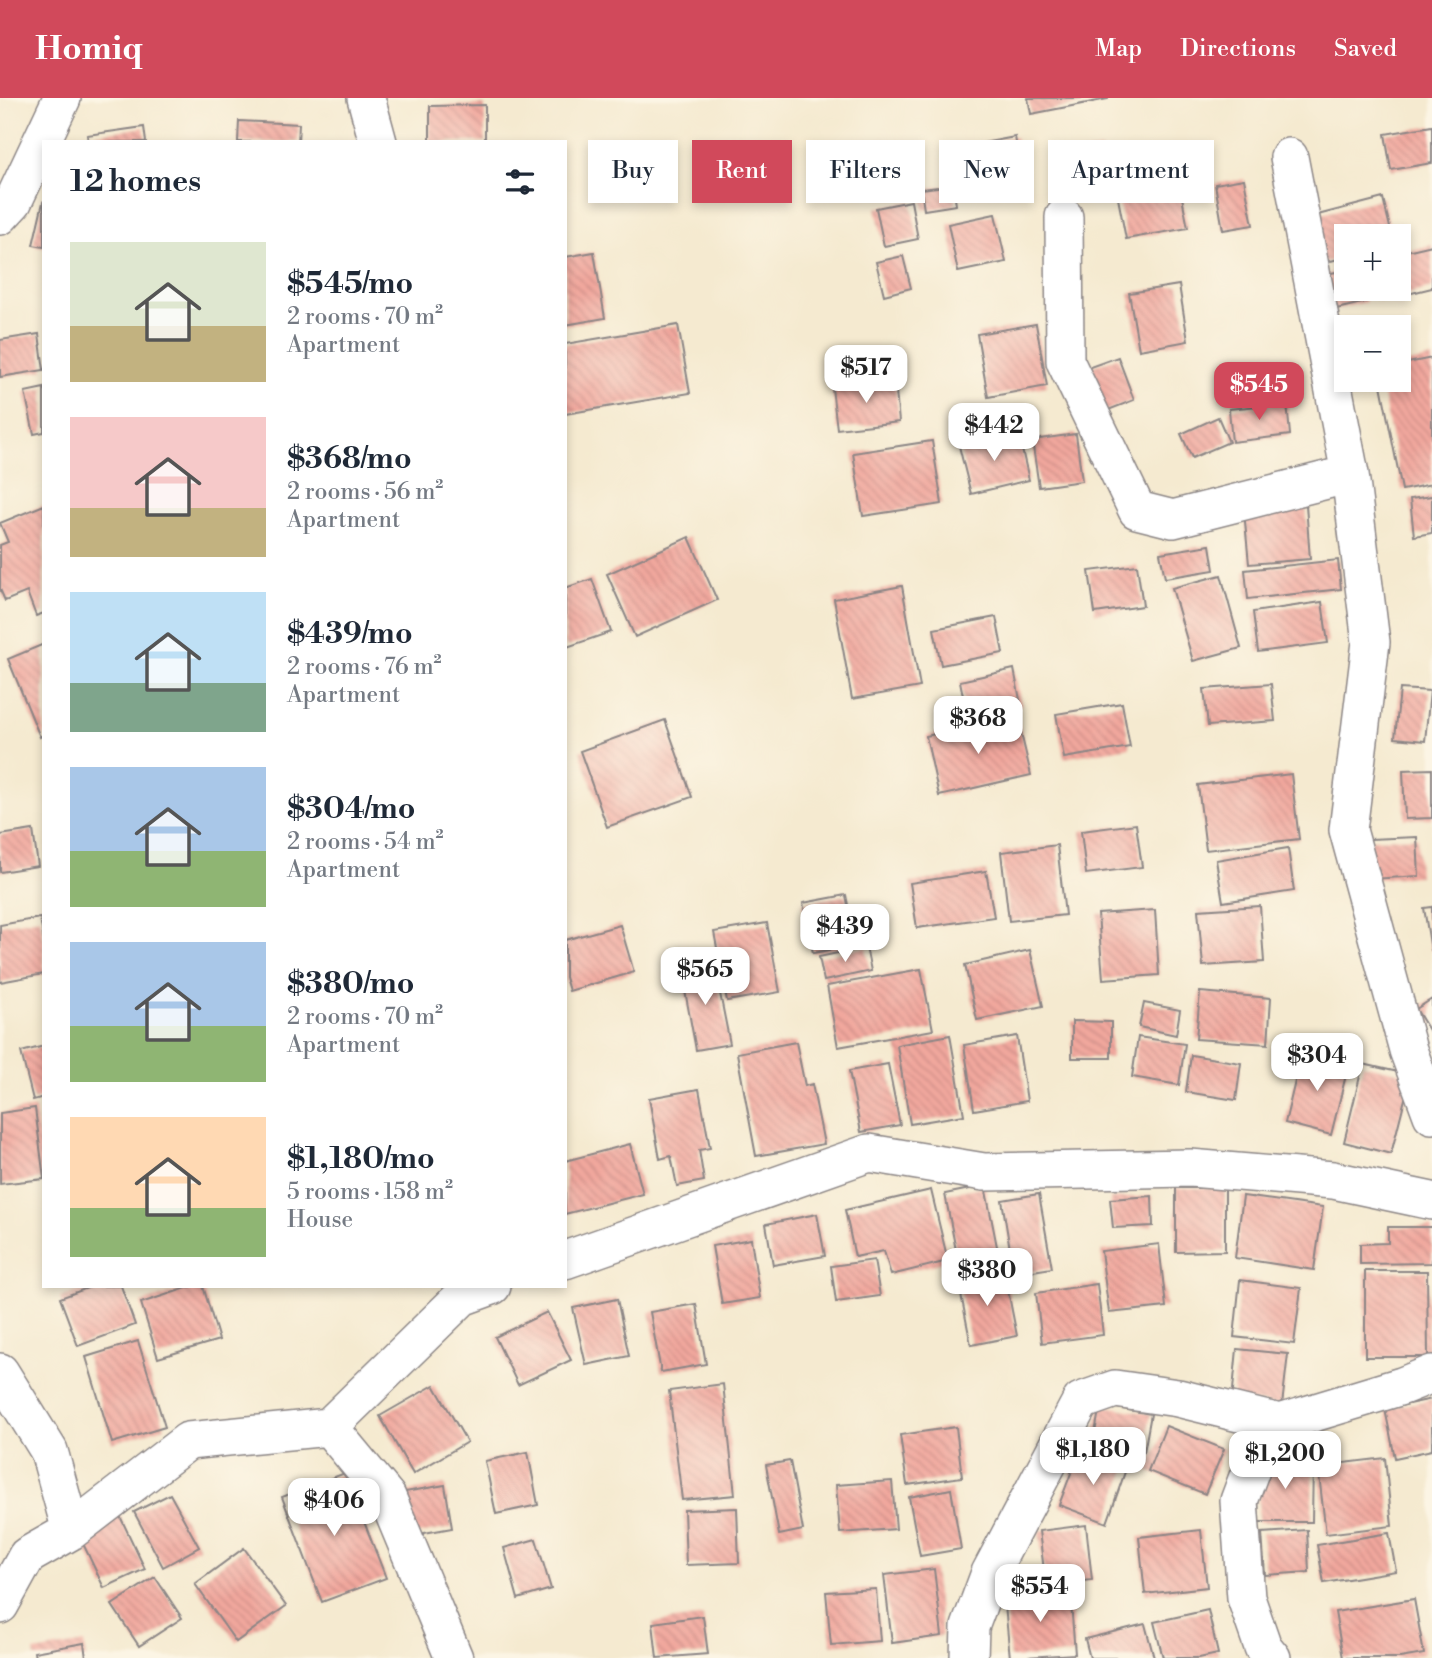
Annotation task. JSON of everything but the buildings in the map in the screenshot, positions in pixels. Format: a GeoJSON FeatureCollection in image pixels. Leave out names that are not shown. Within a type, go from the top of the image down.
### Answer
{"type":"FeatureCollection","features":[{"type":"Feature","properties":{"kind":"street"},"geometry":{"type":"LineString","coordinates":[[42,140],[62,98]]}},
{"type":"Feature","properties":{"kind":"street"},"geometry":{"type":"LineString","coordinates":[[366,98],[377,140]]}},
{"type":"Feature","properties":{"kind":"street"},"geometry":{"type":"LineString","coordinates":[[0,216],[13,202],[42,140]]}},
{"type":"Feature","properties":{"kind":"street"},"geometry":{"type":"LineString","coordinates":[[1289,157],[1350,474],[1371,642],[1348,830],[1408,1050],[1432,1115]]}},
{"type":"Feature","properties":{"kind":"street"},"geometry":{"type":"LineString","coordinates":[[1064,217],[1065,361],[1137,510],[1173,519],[1350,474]]}},
{"type":"Feature","properties":{"kind":"street"},"geometry":{"type":"LineString","coordinates":[[567,1259],[869,1153],[984,1172],[1190,1168],[1216,1170],[1333,1180],[1432,1201]]}},
{"type":"Feature","properties":{"kind":"street"},"geometry":{"type":"LineString","coordinates":[[0,1605],[27,1556],[71,1531],[188,1441],[329,1427],[471,1290]]}},
{"type":"Feature","properties":{"kind":"street"},"geometry":{"type":"LineString","coordinates":[[0,1372],[49,1451],[71,1531]]}},
{"type":"Feature","properties":{"kind":"street"},"geometry":{"type":"LineString","coordinates":[[970,1658],[970,1627],[990,1573],[1081,1401],[1115,1389],[1178,1398],[1280,1423],[1402,1386],[1432,1374]]}},
{"type":"Feature","properties":{"kind":"street"},"geometry":{"type":"LineString","coordinates":[[1272,1658],[1263,1647],[1246,1598],[1240,1502],[1255,1458],[1280,1423]]}},
{"type":"Feature","properties":{"kind":"street"},"geometry":{"type":"LineString","coordinates":[[329,1427],[387,1497],[454,1658]]}}]}
